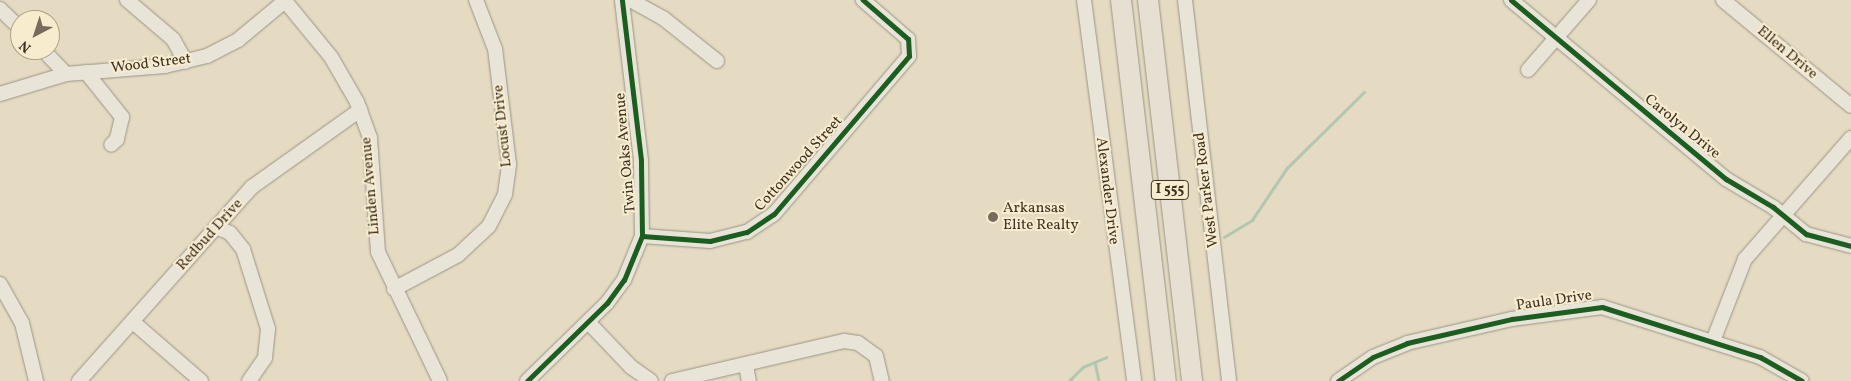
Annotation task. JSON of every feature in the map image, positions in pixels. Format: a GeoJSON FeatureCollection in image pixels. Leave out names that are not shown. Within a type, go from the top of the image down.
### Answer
{"type":"FeatureCollection","features":[{"type":"Feature","properties":{"kind":"highway","name":"I 555"},"geometry":{"type":"LineString","coordinates":[[1121,0],[1166,381]]}},
{"type":"Feature","properties":{"kind":"highway","name":"I 555"},"geometry":{"type":"LineString","coordinates":[[1148,0],[1192,381]]}},
{"type":"Feature","properties":{"kind":"street"},"geometry":{"type":"LineString","coordinates":[[127,0],[173,39],[186,62]]}},
{"type":"Feature","properties":{"kind":"street","name":"Locust Drive"},"geometry":{"type":"LineString","coordinates":[[394,289],[458,255],[489,226],[505,194],[509,164],[495,49],[476,0]]}},
{"type":"Feature","properties":{"kind":"street","name":"Cottonwood Street"},"geometry":{"type":"LineString","coordinates":[[642,236],[710,241],[747,232],[766,220],[905,65],[910,47],[902,32],[863,0]]}},
{"type":"Feature","properties":{"kind":"street","name":"Alexander Drive"},"geometry":{"type":"LineString","coordinates":[[1084,0],[1134,381]]}},
{"type":"Feature","properties":{"kind":"street","name":"West Parker Road"},"geometry":{"type":"LineString","coordinates":[[1185,0],[1229,381]]}},
{"type":"Feature","properties":{"kind":"street","name":"Carolyn Drive"},"geometry":{"type":"LineString","coordinates":[[1511,0],[1555,39],[1726,179],[1819,241],[1851,246]]}},
{"type":"Feature","properties":{"kind":"street"},"geometry":{"type":"LineString","coordinates":[[1528,70],[1588,0]]}},
{"type":"Feature","properties":{"kind":"street","name":"Ellen Drive"},"geometry":{"type":"LineString","coordinates":[[1723,0],[1851,106]]}},
{"type":"Feature","properties":{"kind":"street","name":"Wood Street"},"geometry":{"type":"LineString","coordinates":[[0,94],[66,74],[186,62],[238,40],[286,1]]}},
{"type":"Feature","properties":{"kind":"street","name":"Linden Avenue"},"geometry":{"type":"LineString","coordinates":[[286,1],[331,57],[360,110],[370,138],[374,236],[394,289],[440,381]]}},
{"type":"Feature","properties":{"kind":"street"},"geometry":{"type":"LineString","coordinates":[[628,1],[663,18],[717,61]]}},
{"type":"Feature","properties":{"kind":"street","name":"Twin Oaks Avenue"},"geometry":{"type":"LineString","coordinates":[[526,381],[589,323],[624,280],[642,236],[641,160],[628,1]]}},
{"type":"Feature","properties":{"kind":"street"},"geometry":{"type":"LineString","coordinates":[[0,10],[10,19]]}},
{"type":"Feature","properties":{"kind":"street"},"geometry":{"type":"LineString","coordinates":[[53,60],[66,74]]}},
{"type":"Feature","properties":{"kind":"street"},"geometry":{"type":"LineString","coordinates":[[86,72],[122,117],[117,139],[111,145]]}},
{"type":"Feature","properties":{"kind":"street","name":"Redbud Drive"},"geometry":{"type":"LineString","coordinates":[[79,381],[216,227],[275,168],[360,110]]}},
{"type":"Feature","properties":{"kind":"street"},"geometry":{"type":"LineString","coordinates":[[1714,341],[1741,266],[1851,138]]}},
{"type":"Feature","properties":{"kind":"street"},"geometry":{"type":"LineString","coordinates":[[216,227],[230,233],[243,249],[268,329],[265,358],[249,381]]}},
{"type":"Feature","properties":{"kind":"street"},"geometry":{"type":"LineString","coordinates":[[0,284],[22,323],[36,381]]}},
{"type":"Feature","properties":{"kind":"street","name":"Paula Drive"},"geometry":{"type":"LineString","coordinates":[[1338,381],[1373,357],[1407,343],[1512,319],[1602,307],[1760,357],[1802,381]]}},
{"type":"Feature","properties":{"kind":"street"},"geometry":{"type":"LineString","coordinates":[[133,322],[201,381]]}},
{"type":"Feature","properties":{"kind":"street"},"geometry":{"type":"LineString","coordinates":[[589,323],[631,367],[651,381]]}},
{"type":"Feature","properties":{"kind":"street"},"geometry":{"type":"LineString","coordinates":[[672,381],[746,366],[844,341],[858,343],[876,356],[882,381]]}},
{"type":"Feature","properties":{"kind":"street"},"geometry":{"type":"LineString","coordinates":[[746,366],[749,381]]}},
{"type":"Feature","properties":{"kind":"waterway"},"geometry":{"type":"LineString","coordinates":[[1224,237],[1252,220],[1287,168],[1364,92]]}},
{"type":"Feature","properties":{"kind":"waterway"},"geometry":{"type":"LineString","coordinates":[[1069,381],[1083,367],[1106,357]]}},
{"type":"Feature","properties":{"kind":"waterway"},"geometry":{"type":"LineString","coordinates":[[1095,362],[1099,381]]}},
{"type":"Feature","properties":{"kind":"cycle path"},"geometry":{"type":"LineString","coordinates":[[527,381],[607,303],[624,280],[642,236],[641,160],[622,0]]}},
{"type":"Feature","properties":{"kind":"cycle path"},"geometry":{"type":"LineString","coordinates":[[642,236],[710,241],[747,232],[774,214],[909,56],[908,39],[863,0]]}},
{"type":"Feature","properties":{"kind":"cycle path"},"geometry":{"type":"LineString","coordinates":[[1511,0],[1726,179],[1773,207],[1806,234],[1851,246]]}},
{"type":"Feature","properties":{"kind":"cycle path"},"geometry":{"type":"LineString","coordinates":[[1338,381],[1373,357],[1407,343],[1512,319],[1602,307],[1760,357],[1802,381]]}},
{"type":"Feature","properties":{"kind":"place","name":"Arkansas Elite Realty"},"geometry":{"type":"Point","coordinates":[993,217]}}]}
